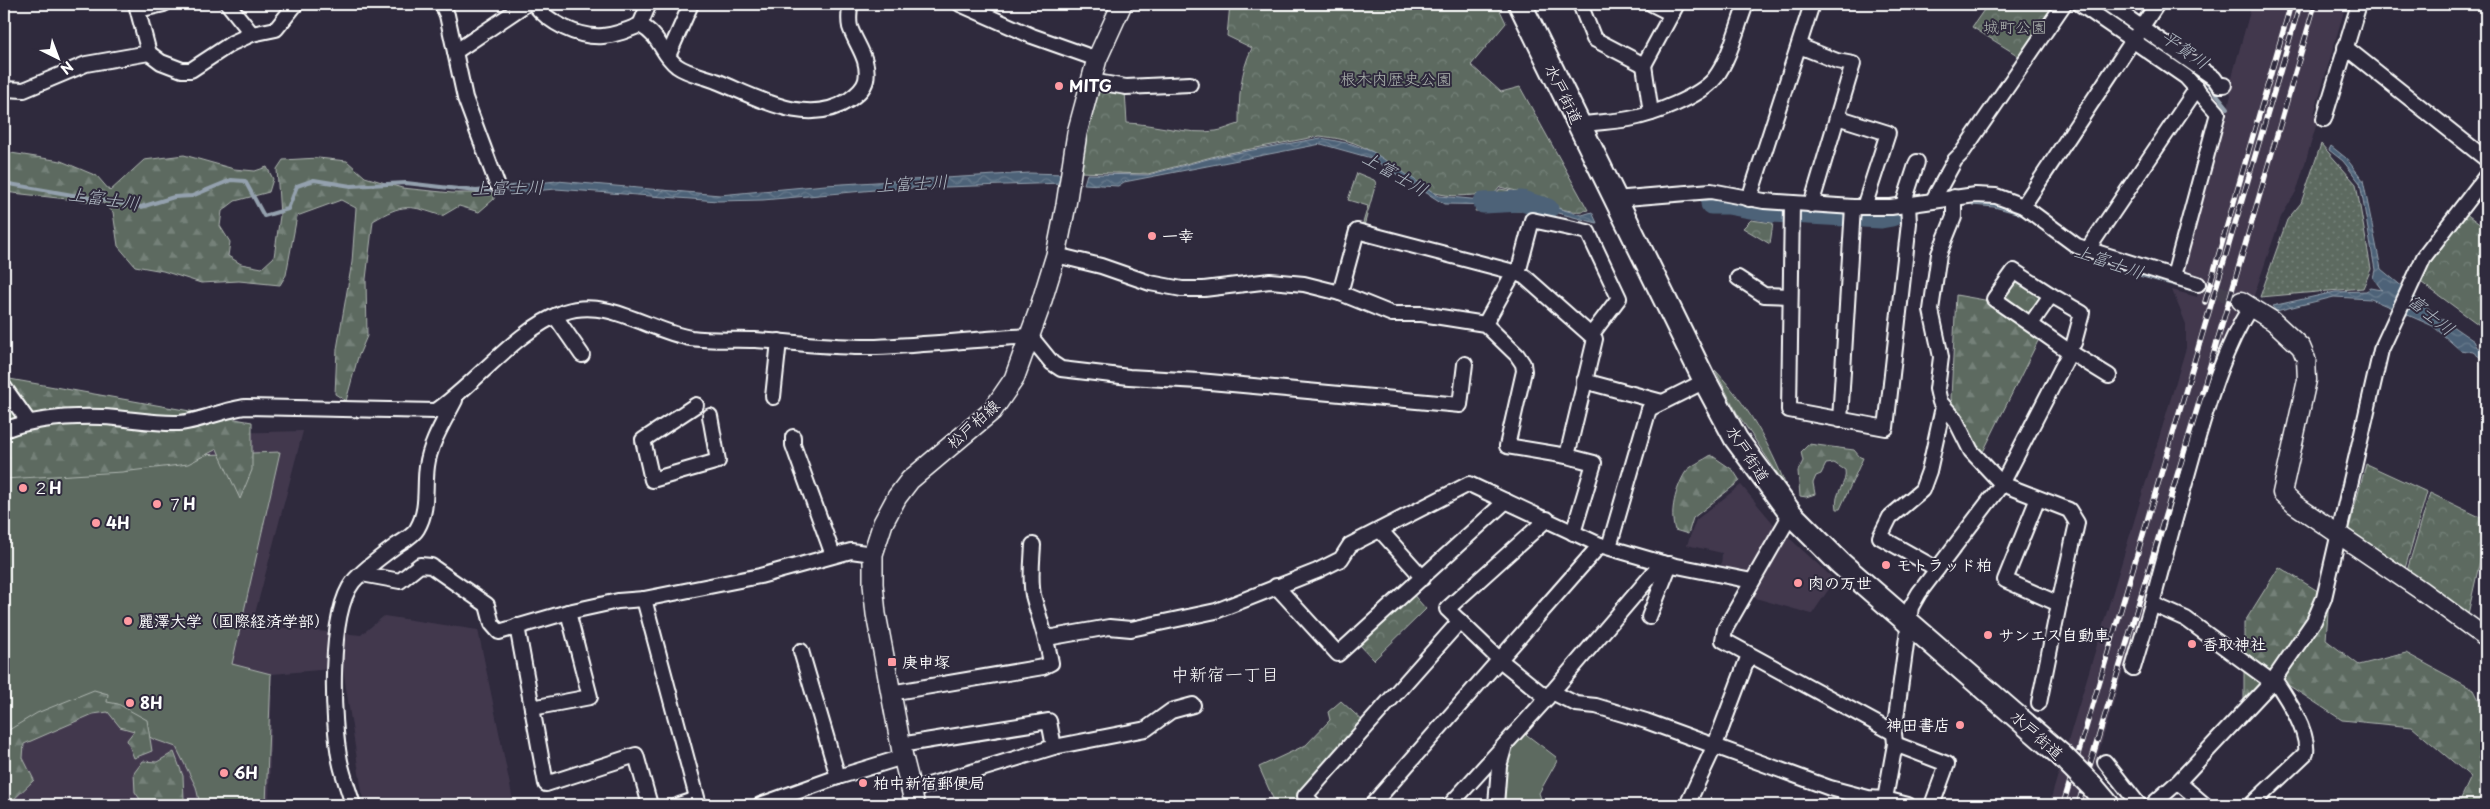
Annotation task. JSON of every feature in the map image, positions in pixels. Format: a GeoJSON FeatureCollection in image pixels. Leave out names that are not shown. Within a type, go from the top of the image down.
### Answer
{"type":"FeatureCollection","features":[{"type":"Feature","properties":{"kind":"highway","name":"水戸街道"},"geometry":{"type":"LineString","coordinates":[[1520,4],[1614,199],[1705,381],[1736,439],[1756,469],[1791,514],[1840,562],[2062,756],[2108,805]]}},
{"type":"Feature","properties":{"kind":"main road","name":"松戸柏線"},"geometry":{"type":"LineString","coordinates":[[913,798],[901,751],[876,614],[873,554],[883,523],[897,497],[910,480],[976,426],[1004,396],[1014,379],[1056,255],[1077,133],[1097,59],[1122,4]]}},
{"type":"Feature","properties":{"kind":"street"},"geometry":{"type":"LineString","coordinates":[[164,4],[137,7],[149,53],[161,62],[182,70],[191,70],[232,43],[252,34],[276,28],[296,4]]}},
{"type":"Feature","properties":{"kind":"street"},"geometry":{"type":"LineString","coordinates":[[228,4],[252,34]]}},
{"type":"Feature","properties":{"kind":"street"},"geometry":{"type":"LineString","coordinates":[[442,4],[447,15],[465,98],[497,184]]}},
{"type":"Feature","properties":{"kind":"street"},"geometry":{"type":"LineString","coordinates":[[454,52],[534,4],[547,18],[563,27],[598,36],[620,33],[640,25],[649,4]]}},
{"type":"Feature","properties":{"kind":"street"},"geometry":{"type":"LineString","coordinates":[[668,56],[691,4]]}},
{"type":"Feature","properties":{"kind":"street"},"geometry":{"type":"LineString","coordinates":[[640,25],[655,34],[668,56],[683,70],[764,103],[790,109],[829,109],[844,104],[855,96],[866,82],[865,57],[850,27],[850,4]]}},
{"type":"Feature","properties":{"kind":"street"},"geometry":{"type":"LineString","coordinates":[[960,4],[1032,36],[1097,59]]}},
{"type":"Feature","properties":{"kind":"street"},"geometry":{"type":"LineString","coordinates":[[1580,4],[1594,39],[1644,65]]}},
{"type":"Feature","properties":{"kind":"street"},"geometry":{"type":"LineString","coordinates":[[1651,113],[1644,65],[1674,9],[1652,4]]}},
{"type":"Feature","properties":{"kind":"street"},"geometry":{"type":"LineString","coordinates":[[1579,125],[1628,119],[1651,113],[1698,91],[1714,79],[1722,66],[1746,4]]}},
{"type":"Feature","properties":{"kind":"street"},"geometry":{"type":"LineString","coordinates":[[1748,199],[1812,4]]}},
{"type":"Feature","properties":{"kind":"street"},"geometry":{"type":"LineString","coordinates":[[1933,200],[1955,160],[1962,153],[2064,4]]}},
{"type":"Feature","properties":{"kind":"street"},"geometry":{"type":"LineString","coordinates":[[2080,4],[2164,60],[2197,88],[2218,113],[2168,279]]}},
{"type":"Feature","properties":{"kind":"street"},"geometry":{"type":"LineString","coordinates":[[2108,4],[2214,78],[2219,85],[2224,85]]}},
{"type":"Feature","properties":{"kind":"street"},"geometry":{"type":"LineString","coordinates":[[2023,206],[2157,4]]}},
{"type":"Feature","properties":{"kind":"street"},"geometry":{"type":"LineString","coordinates":[[2324,119],[2359,4]]}},
{"type":"Feature","properties":{"kind":"street"},"geometry":{"type":"LineString","coordinates":[[1798,46],[1837,61],[1853,64],[1811,205]]}},
{"type":"Feature","properties":{"kind":"street"},"geometry":{"type":"LineString","coordinates":[[2345,48],[2486,159]]}},
{"type":"Feature","properties":{"kind":"street"},"geometry":{"type":"LineString","coordinates":[[4,89],[24,90],[86,64],[149,53]]}},
{"type":"Feature","properties":{"kind":"street"},"geometry":{"type":"LineString","coordinates":[[1091,81],[1126,87],[1190,84]]}},
{"type":"Feature","properties":{"kind":"street"},"geometry":{"type":"LineString","coordinates":[[2088,249],[2197,88]]}},
{"type":"Feature","properties":{"kind":"street"},"geometry":{"type":"LineString","coordinates":[[1837,117],[1888,134],[1852,225],[1840,420]]}},
{"type":"Feature","properties":{"kind":"street"},"geometry":{"type":"LineString","coordinates":[[1792,204],[1789,410],[1886,428],[1909,223],[1906,205],[1917,162]]}},
{"type":"Feature","properties":{"kind":"street"},"geometry":{"type":"LineString","coordinates":[[2152,805],[2178,782],[2273,681],[2314,621],[2324,598],[2381,350],[2412,279],[2428,251],[2486,176]]}},
{"type":"Feature","properties":{"kind":"street"},"geometry":{"type":"LineString","coordinates":[[1614,199],[1711,191],[1748,199],[1792,204],[1859,207],[1906,205],[1933,200],[1954,204],[1996,196],[2023,206],[2077,246],[2141,272],[2198,284]]}},
{"type":"Feature","properties":{"kind":"street"},"geometry":{"type":"LineString","coordinates":[[1954,204],[1954,217],[1939,254],[1931,310],[1941,357],[1937,389],[1943,407],[1955,419],[1970,451],[2002,484],[2069,510],[2077,523],[2039,703]]}},
{"type":"Feature","properties":{"kind":"street"},"geometry":{"type":"LineString","coordinates":[[1485,324],[1516,272],[1532,220],[1588,232],[1619,298],[1591,336]]}},
{"type":"Feature","properties":{"kind":"street"},"geometry":{"type":"LineString","coordinates":[[1340,293],[1357,231],[1516,272],[1595,339],[1566,456]]}},
{"type":"Feature","properties":{"kind":"street"},"geometry":{"type":"LineString","coordinates":[[1056,255],[1101,266],[1150,283],[1182,289],[1204,289],[1270,281],[1304,284],[1340,293],[1392,314],[1422,314],[1485,324],[1517,355],[1523,364],[1524,371],[1507,446],[1566,456],[1594,463],[1573,533]]}},
{"type":"Feature","properties":{"kind":"street"},"geometry":{"type":"LineString","coordinates":[[1885,799],[1913,603],[2002,484],[2072,348],[2082,313],[2051,296],[2014,271],[1994,299],[2072,348],[2109,376]]}},
{"type":"Feature","properties":{"kind":"street"},"geometry":{"type":"LineString","coordinates":[[1738,278],[1764,295],[1790,296]]}},
{"type":"Feature","properties":{"kind":"street"},"geometry":{"type":"LineString","coordinates":[[2031,324],[2051,296]]}},
{"type":"Feature","properties":{"kind":"street"},"geometry":{"type":"LineString","coordinates":[[2133,668],[2222,361],[2246,303],[2273,321],[2301,347],[2306,359],[2307,380],[2282,493],[2294,504],[2486,638]]}},
{"type":"Feature","properties":{"kind":"street"},"geometry":{"type":"LineString","coordinates":[[4,430],[28,421],[102,417],[182,423],[227,409],[246,407],[436,411],[456,397],[533,329],[555,316],[579,309],[597,310],[633,318],[691,338],[876,346],[1030,336],[1052,363],[1061,369],[1129,377],[1199,381],[1460,405],[1465,364]]}},
{"type":"Feature","properties":{"kind":"street"},"geometry":{"type":"LineString","coordinates":[[555,316],[582,355]]}},
{"type":"Feature","properties":{"kind":"street"},"geometry":{"type":"LineString","coordinates":[[773,397],[779,341]]}},
{"type":"Feature","properties":{"kind":"street"},"geometry":{"type":"LineString","coordinates":[[1584,381],[1662,402]]}},
{"type":"Feature","properties":{"kind":"street"},"geometry":{"type":"LineString","coordinates":[[1372,805],[1604,546],[1649,409],[1705,381]]}},
{"type":"Feature","properties":{"kind":"street"},"geometry":{"type":"LineString","coordinates":[[4,387],[28,421]]}},
{"type":"Feature","properties":{"kind":"street"},"geometry":{"type":"LineString","coordinates":[[354,805],[339,753],[336,719],[336,631],[347,594],[362,574],[416,532],[425,513],[430,458],[456,397]]}},
{"type":"Feature","properties":{"kind":"street"},"geometry":{"type":"LineString","coordinates":[[696,405],[643,440],[652,480],[718,461],[710,416]]}},
{"type":"Feature","properties":{"kind":"street"},"geometry":{"type":"LineString","coordinates":[[1937,569],[1880,537],[1890,517],[1922,490],[1933,455],[1943,407]]}},
{"type":"Feature","properties":{"kind":"street"},"geometry":{"type":"LineString","coordinates":[[793,437],[793,445],[833,556]]}},
{"type":"Feature","properties":{"kind":"street"},"geometry":{"type":"LineString","coordinates":[[1047,638],[1109,627],[1130,629],[1216,611],[1317,571],[1341,559],[1350,545],[1469,484],[1604,546],[1666,564],[1752,581]]}},
{"type":"Feature","properties":{"kind":"street"},"geometry":{"type":"LineString","coordinates":[[2038,498],[2004,580],[2059,604]]}},
{"type":"Feature","properties":{"kind":"street"},"geometry":{"type":"LineString","coordinates":[[1276,586],[1338,654],[1506,501]]}},
{"type":"Feature","properties":{"kind":"street"},"geometry":{"type":"LineString","coordinates":[[1791,514],[1725,629],[1723,640],[1894,738],[1947,764],[1932,805]]}},
{"type":"Feature","properties":{"kind":"street"},"geometry":{"type":"LineString","coordinates":[[1546,520],[1447,609],[1500,660],[1549,695],[1576,704],[1596,706],[1646,720],[1830,788],[1868,798],[1885,799],[1908,805]]}},
{"type":"Feature","properties":{"kind":"street"},"geometry":{"type":"LineString","coordinates":[[1380,530],[1423,578]]}},
{"type":"Feature","properties":{"kind":"street"},"geometry":{"type":"LineString","coordinates":[[890,693],[1043,667],[1050,662],[1047,638],[1033,595],[1031,576],[1033,545]]}},
{"type":"Feature","properties":{"kind":"street"},"geometry":{"type":"LineString","coordinates":[[362,574],[400,581],[420,565],[431,566],[487,605],[492,624],[499,632],[568,612],[618,601],[644,600],[760,576],[851,550],[873,554]]}},
{"type":"Feature","properties":{"kind":"street"},"geometry":{"type":"LineString","coordinates":[[1649,617],[1666,564]]}},
{"type":"Feature","properties":{"kind":"street"},"geometry":{"type":"LineString","coordinates":[[1450,805],[1666,564]]}},
{"type":"Feature","properties":{"kind":"street"},"geometry":{"type":"LineString","coordinates":[[644,600],[698,802],[679,805]]}},
{"type":"Feature","properties":{"kind":"street"},"geometry":{"type":"LineString","coordinates":[[2152,604],[2186,619],[2273,681],[2296,716],[2307,745],[2306,753],[2251,805]]}},
{"type":"Feature","properties":{"kind":"street"},"geometry":{"type":"LineString","coordinates":[[532,708],[590,697],[568,612]]}},
{"type":"Feature","properties":{"kind":"street"},"geometry":{"type":"LineString","coordinates":[[1314,805],[1305,796],[1460,621]]}},
{"type":"Feature","properties":{"kind":"street"},"geometry":{"type":"LineString","coordinates":[[517,626],[546,784],[636,755],[650,805]]}},
{"type":"Feature","properties":{"kind":"street"},"geometry":{"type":"LineString","coordinates":[[800,651],[838,776]]}},
{"type":"Feature","properties":{"kind":"street"},"geometry":{"type":"LineString","coordinates":[[1687,805],[1714,746],[1749,655]]}},
{"type":"Feature","properties":{"kind":"street"},"geometry":{"type":"LineString","coordinates":[[913,798],[1054,747],[1146,729],[1172,711],[1193,705]]}},
{"type":"Feature","properties":{"kind":"street"},"geometry":{"type":"LineString","coordinates":[[760,805],[901,751],[1049,721],[1054,747]]}},
{"type":"Feature","properties":{"kind":"street"},"geometry":{"type":"LineString","coordinates":[[1496,805],[1499,766],[1506,742]]}},
{"type":"Feature","properties":{"kind":"street"},"geometry":{"type":"LineString","coordinates":[[2105,762],[2139,805]]}},
{"type":"Feature","properties":{"kind":"street"},"geometry":{"type":"LineString","coordinates":[[2178,782],[2205,805]]}},
{"type":"Feature","properties":{"kind":"shaded area"},"geometry":{"type":"Polygon","coordinates":[[[2252,4],[2346,4],[2314,114],[2319,116],[2297,190],[2281,217],[2252,301],[2239,306],[2219,354],[2083,805],[2049,805],[2186,348],[2186,324],[2172,290],[2197,297],[2202,276],[2181,271],[2219,124],[2225,120],[2231,95],[2229,88],[2252,4]]]}},
{"type":"Feature","properties":{"kind":"shaded area","name":"麗澤大学（国際経済学部）"},"geometry":{"type":"Polygon","coordinates":[[[303,431],[252,625],[361,635],[384,616],[478,630],[514,805],[364,805],[343,668],[272,674],[269,805],[4,805],[4,439],[303,431]]]}},
{"type":"Feature","properties":{"kind":"shaded area"},"geometry":{"type":"Polygon","coordinates":[[[1741,485],[1777,528],[1751,572],[1721,567],[1722,553],[1687,545],[1696,520],[1741,485]]]}},
{"type":"Feature","properties":{"kind":"shaded area"},"geometry":{"type":"Polygon","coordinates":[[[1787,536],[1835,580],[1812,614],[1752,597],[1787,536]]]}},
{"type":"Feature","properties":{"kind":"green space","name":"根木内歴史公園"},"geometry":{"type":"Polygon","coordinates":[[[1230,4],[1497,4],[1506,23],[1471,65],[1501,92],[1520,87],[1588,210],[1560,209],[1533,201],[1529,194],[1500,187],[1494,194],[1467,196],[1453,196],[1429,191],[1410,181],[1360,145],[1320,136],[1219,155],[1148,174],[1078,172],[1097,87],[1125,91],[1127,123],[1194,132],[1219,130],[1239,124],[1243,76],[1252,48],[1227,36],[1230,4]]]}},
{"type":"Feature","properties":{"kind":"green space","name":"城町公園"},"geometry":{"type":"Polygon","coordinates":[[[1988,4],[2061,4],[2022,58],[1972,27],[1988,4]]]}},
{"type":"Feature","properties":{"kind":"green space"},"geometry":{"type":"Polygon","coordinates":[[[2321,144],[2356,184],[2371,269],[2363,288],[2260,297],[2287,220],[2301,203],[2321,144]]]}},
{"type":"Feature","properties":{"kind":"green space"},"geometry":{"type":"Polygon","coordinates":[[[11,153],[61,161],[97,176],[110,191],[144,160],[184,155],[234,169],[255,171],[267,167],[273,179],[269,192],[235,201],[222,211],[220,226],[230,242],[228,256],[241,264],[262,268],[274,257],[280,216],[277,169],[283,160],[318,158],[347,161],[365,177],[402,188],[452,193],[494,193],[494,199],[479,212],[459,206],[442,216],[414,208],[407,208],[392,211],[373,221],[366,279],[367,336],[358,357],[346,401],[335,394],[337,349],[352,262],[356,208],[341,200],[297,216],[286,275],[280,285],[239,281],[201,283],[163,271],[135,266],[118,246],[113,212],[103,203],[4,192],[4,155],[11,153]]]}},
{"type":"Feature","properties":{"kind":"green space"},"geometry":{"type":"Polygon","coordinates":[[[1357,173],[1374,180],[1376,183],[1364,226],[1362,226],[1368,206],[1348,200],[1357,173]]]}},
{"type":"Feature","properties":{"kind":"green space"},"geometry":{"type":"Polygon","coordinates":[[[1500,189],[1528,194],[1521,211],[1475,211],[1481,195],[1494,196],[1500,189]]]}},
{"type":"Feature","properties":{"kind":"green space"},"geometry":{"type":"Polygon","coordinates":[[[2465,213],[2486,229],[2486,321],[2482,327],[2418,280],[2427,262],[2465,213]]]}},
{"type":"Feature","properties":{"kind":"green space"},"geometry":{"type":"Polygon","coordinates":[[[1751,220],[1773,223],[1770,244],[1743,228],[1751,220]]]}},
{"type":"Feature","properties":{"kind":"green space"},"geometry":{"type":"Polygon","coordinates":[[[2014,277],[2043,298],[2031,316],[2001,298],[2014,277]]]}},
{"type":"Feature","properties":{"kind":"green space"},"geometry":{"type":"Polygon","coordinates":[[[1956,295],[1990,301],[2040,337],[1981,456],[1953,409],[1951,398],[1956,295]]]}},
{"type":"Feature","properties":{"kind":"green space"},"geometry":{"type":"Polygon","coordinates":[[[1715,370],[1737,396],[1765,439],[1786,486],[1737,413],[1715,370]]]}},
{"type":"Feature","properties":{"kind":"green space"},"geometry":{"type":"Polygon","coordinates":[[[4,378],[252,422],[252,470],[240,499],[217,449],[188,464],[122,472],[4,479],[4,378]]]}},
{"type":"Feature","properties":{"kind":"green space"},"geometry":{"type":"Polygon","coordinates":[[[1809,444],[1854,450],[1863,458],[1840,509],[1837,509],[1836,503],[1844,480],[1845,470],[1834,463],[1826,464],[1821,474],[1816,476],[1813,483],[1815,494],[1806,497],[1800,496],[1798,471],[1803,461],[1801,452],[1809,444]]]}},
{"type":"Feature","properties":{"kind":"green space"},"geometry":{"type":"Polygon","coordinates":[[[280,452],[232,664],[271,674],[266,805],[200,805],[196,787],[176,747],[153,739],[91,702],[4,748],[4,462],[280,452]]]}},
{"type":"Feature","properties":{"kind":"green space"},"geometry":{"type":"Polygon","coordinates":[[[1711,455],[1733,470],[1740,481],[1693,518],[1688,534],[1675,530],[1673,508],[1676,493],[1682,479],[1690,468],[1711,455]]]}},
{"type":"Feature","properties":{"kind":"green space"},"geometry":{"type":"Polygon","coordinates":[[[2366,464],[2427,492],[2404,572],[2348,532],[2366,464]]]}},
{"type":"Feature","properties":{"kind":"green space"},"geometry":{"type":"Polygon","coordinates":[[[2430,493],[2486,520],[2486,534],[2468,614],[2407,571],[2430,493]]]}},
{"type":"Feature","properties":{"kind":"green space"},"geometry":{"type":"Polygon","coordinates":[[[2279,567],[2329,598],[2326,640],[2359,665],[2406,653],[2474,690],[2486,714],[2486,805],[2458,805],[2471,777],[2412,727],[2342,720],[2285,683],[2244,712],[2244,623],[2279,567]]]}},
{"type":"Feature","properties":{"kind":"green space"},"geometry":{"type":"Polygon","coordinates":[[[1411,592],[1426,609],[1374,660],[1358,643],[1411,592]]]}},
{"type":"Feature","properties":{"kind":"green space"},"geometry":{"type":"Polygon","coordinates":[[[94,690],[108,694],[107,702],[118,704],[147,720],[152,751],[134,758],[127,740],[134,731],[120,727],[108,712],[93,714],[24,744],[23,758],[34,780],[8,805],[4,805],[4,733],[37,713],[94,690]]]}},
{"type":"Feature","properties":{"kind":"green space"},"geometry":{"type":"Polygon","coordinates":[[[1341,701],[1365,723],[1303,794],[1287,805],[1276,805],[1259,767],[1306,745],[1330,720],[1328,712],[1341,701]]]}},
{"type":"Feature","properties":{"kind":"green space"},"geometry":{"type":"Polygon","coordinates":[[[1523,732],[1556,757],[1557,761],[1539,793],[1543,805],[1505,805],[1504,782],[1508,756],[1513,741],[1523,732]]]}},
{"type":"Feature","properties":{"kind":"green space"},"geometry":{"type":"Polygon","coordinates":[[[174,752],[183,776],[186,805],[144,805],[135,792],[134,773],[143,761],[157,762],[174,752]]]}},
{"type":"Feature","properties":{"kind":"water"},"geometry":{"type":"Polygon","coordinates":[[[1321,138],[1352,144],[1373,152],[1439,196],[1492,201],[1511,199],[1510,205],[1444,204],[1371,158],[1321,144],[1124,182],[1118,186],[1084,184],[1087,174],[1148,175],[1219,156],[1321,138]]]}},
{"type":"Feature","properties":{"kind":"water","name":"富士川"},"geometry":{"type":"Polygon","coordinates":[[[2331,146],[2346,158],[2363,180],[2381,269],[2439,317],[2474,341],[2477,347],[2486,352],[2486,362],[2473,352],[2460,350],[2433,326],[2371,299],[2334,297],[2276,311],[2272,306],[2335,292],[2366,291],[2371,288],[2382,290],[2373,278],[2375,270],[2360,183],[2343,161],[2329,150],[2331,146]]]}},
{"type":"Feature","properties":{"kind":"water"},"geometry":{"type":"Polygon","coordinates":[[[1030,173],[1065,174],[1064,183],[886,189],[763,200],[718,201],[556,189],[509,193],[507,186],[557,181],[720,195],[825,185],[1030,173]]]}},
{"type":"Feature","properties":{"kind":"water"},"geometry":{"type":"Polygon","coordinates":[[[1521,198],[1582,215],[1592,212],[1597,223],[1526,205],[1519,207],[1521,198]]]}},
{"type":"Feature","properties":{"kind":"water"},"geometry":{"type":"Polygon","coordinates":[[[1715,199],[1787,209],[1786,217],[1758,216],[1714,209],[1715,199]]]}},
{"type":"Feature","properties":{"kind":"water"},"geometry":{"type":"Polygon","coordinates":[[[1972,200],[1991,201],[2017,208],[2059,238],[2197,289],[2196,292],[2139,276],[2072,253],[2034,222],[2016,213],[1994,207],[1972,205],[1972,200]]]}},
{"type":"Feature","properties":{"kind":"water"},"geometry":{"type":"Polygon","coordinates":[[[1801,210],[1850,213],[1849,223],[1801,219],[1801,210]]]}},
{"type":"Feature","properties":{"kind":"water"},"geometry":{"type":"Polygon","coordinates":[[[1902,211],[1904,222],[1883,225],[1863,223],[1864,213],[1902,211]]]}},
{"type":"Feature","properties":{"kind":"waterway","name":"平賀川"},"geometry":{"type":"LineString","coordinates":[[2094,4],[2130,28]]}},
{"type":"Feature","properties":{"kind":"waterway","name":"平賀川"},"geometry":{"type":"LineString","coordinates":[[2191,70],[2206,81],[2228,108]]}},
{"type":"Feature","properties":{"kind":"waterway","name":"上富士川"},"geometry":{"type":"LineString","coordinates":[[4,183],[141,207],[174,197],[192,196],[231,180],[245,181],[264,216],[288,209],[297,186],[314,180],[351,186],[406,183],[476,191],[511,188]]}},
{"type":"Feature","properties":{"kind":"waterway","name":"上富士川"},"geometry":{"type":"LineString","coordinates":[[1483,203],[1522,201],[1548,209]]}},
{"type":"Feature","properties":{"kind":"waterway","name":"上富士川"},"geometry":{"type":"LineString","coordinates":[[1711,204],[1728,204],[1772,212],[1881,218],[1892,216]]}},
{"type":"Feature","properties":{"kind":"tunnel"},"geometry":{"type":"LineString","coordinates":[[2198,284],[2241,301]]}},
{"type":"Feature","properties":{"kind":"railway"},"geometry":{"type":"LineString","coordinates":[[2205,302],[2291,4]]}},
{"type":"Feature","properties":{"kind":"railway"},"geometry":{"type":"LineString","coordinates":[[2063,805],[2300,4]]}},
{"type":"Feature","properties":{"kind":"railway"},"geometry":{"type":"LineString","coordinates":[[2078,805],[2210,366],[2315,4]]}},
{"type":"Feature","properties":{"kind":"place","name":"MITG"},"geometry":{"type":"Point","coordinates":[1059,86]}},
{"type":"Feature","properties":{"kind":"place","name":"一幸"},"geometry":{"type":"Point","coordinates":[1152,236]}},
{"type":"Feature","properties":{"kind":"place","name":"２H"},"geometry":{"type":"Point","coordinates":[23,488]}},
{"type":"Feature","properties":{"kind":"place","name":"７H"},"geometry":{"type":"Point","coordinates":[157,504]}},
{"type":"Feature","properties":{"kind":"place","name":"4H"},"geometry":{"type":"Point","coordinates":[96,523]}},
{"type":"Feature","properties":{"kind":"place","name":"モトラッド柏"},"geometry":{"type":"Point","coordinates":[1886,565]}},
{"type":"Feature","properties":{"kind":"place","name":"肉の万世"},"geometry":{"type":"Point","coordinates":[1798,583]}},
{"type":"Feature","properties":{"kind":"place","name":"麗澤大学（国際経済学部）"},"geometry":{"type":"Point","coordinates":[128,621]}},
{"type":"Feature","properties":{"kind":"place","name":"サンエス自動車"},"geometry":{"type":"Point","coordinates":[1988,635]}},
{"type":"Feature","properties":{"kind":"place","name":"香取神社"},"geometry":{"type":"Point","coordinates":[2192,644]}},
{"type":"Feature","properties":{"kind":"place","name":"庚申塚"},"geometry":{"type":"Point","coordinates":[892,662]}},
{"type":"Feature","properties":{"kind":"place","name":"8H"},"geometry":{"type":"Point","coordinates":[130,703]}},
{"type":"Feature","properties":{"kind":"place","name":"神田書店"},"geometry":{"type":"Point","coordinates":[1960,725]}},
{"type":"Feature","properties":{"kind":"place","name":"6H"},"geometry":{"type":"Point","coordinates":[224,773]}},
{"type":"Feature","properties":{"kind":"place","name":"柏中新宿郵便局"},"geometry":{"type":"Point","coordinates":[863,783]}},
{"type":"Feature","properties":{"kind":"district","name":"中新宿一丁目"},"geometry":{"type":"Point","coordinates":[1225,675]}}]}
